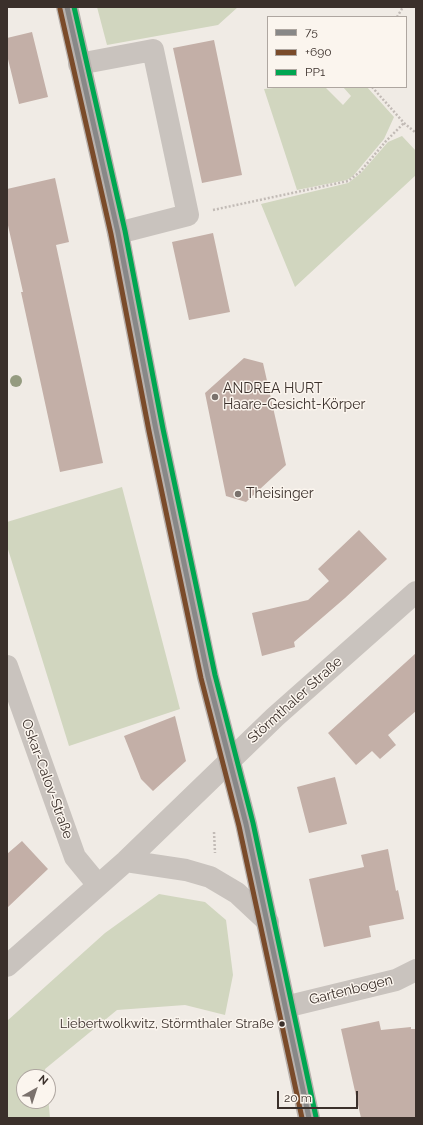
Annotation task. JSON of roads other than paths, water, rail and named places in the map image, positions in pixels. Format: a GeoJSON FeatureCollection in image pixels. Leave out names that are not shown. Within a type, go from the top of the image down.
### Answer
{"type":"FeatureCollection","features":[{"type":"Feature","properties":{"kind":"main road"},"geometry":{"type":"LineString","coordinates":[[67,7],[118,233],[185,570],[208,677],[246,824],[309,1118]]}},
{"type":"Feature","properties":{"kind":"street"},"geometry":{"type":"LineString","coordinates":[[79,64],[153,50],[188,215],[118,233]]}},
{"type":"Feature","properties":{"kind":"street","name":"Störmthaler Straße"},"geometry":{"type":"LineString","coordinates":[[7,966],[126,861],[275,717],[416,592]]}},
{"type":"Feature","properties":{"kind":"street","name":"Oskar-Calov-Straße"},"geometry":{"type":"LineString","coordinates":[[7,666],[75,857],[98,885]]}},
{"type":"Feature","properties":{"kind":"street"},"geometry":{"type":"LineString","coordinates":[[126,861],[186,870],[210,877],[237,893],[268,922]]}},
{"type":"Feature","properties":{"kind":"street","name":"Gartenbogen"},"geometry":{"type":"LineString","coordinates":[[284,1007],[396,980],[416,970]]}},
{"type":"Feature","properties":{"kind":"place","name":"ANDREA HURT Haare-Gesicht-Körper"},"geometry":{"type":"Point","coordinates":[215,397]}},
{"type":"Feature","properties":{"kind":"place","name":"Theisinger"},"geometry":{"type":"Point","coordinates":[238,494]}},
{"type":"Feature","properties":{"kind":"place","name":"Liebertwolkwitz, Störmthaler Straße"},"geometry":{"type":"Point","coordinates":[282,1024]}}]}
